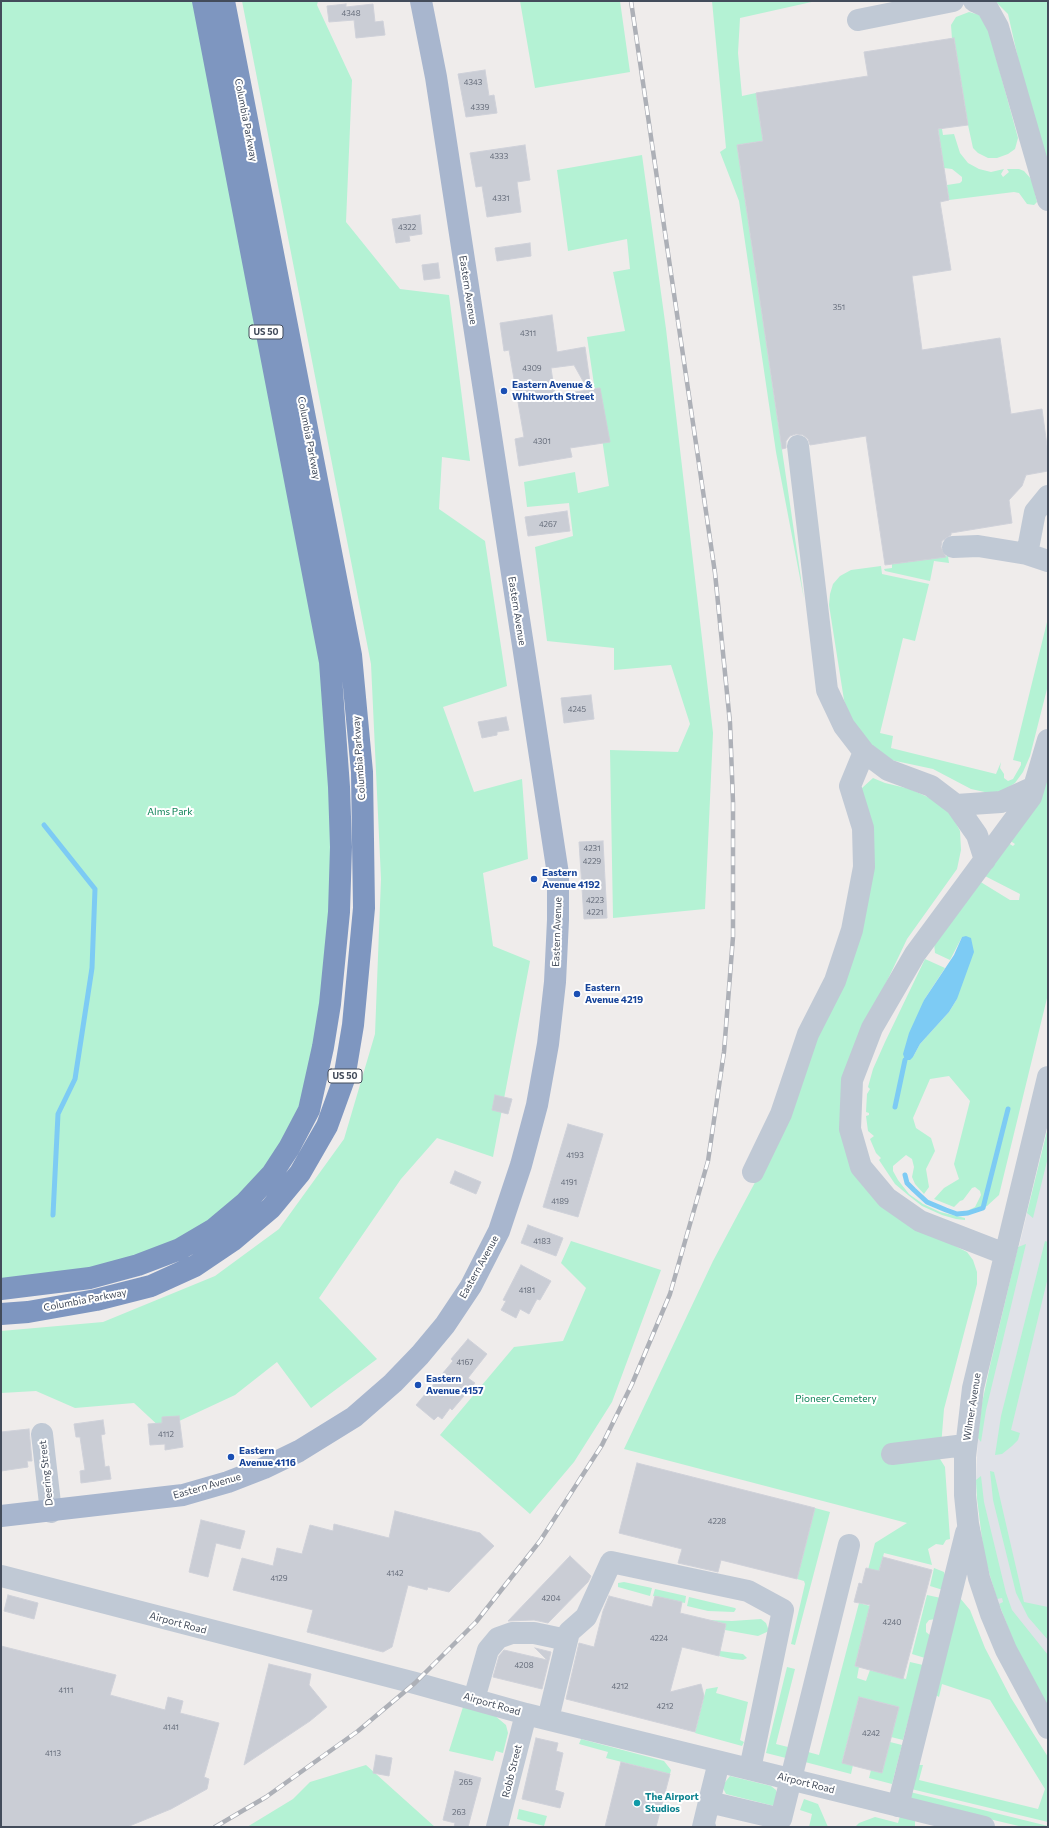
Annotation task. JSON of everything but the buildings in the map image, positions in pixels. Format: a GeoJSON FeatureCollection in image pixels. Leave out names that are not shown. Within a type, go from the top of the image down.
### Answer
{"type":"FeatureCollection","features":[{"type":"Feature","properties":{"kind":"highway","name":"Columbia Parkway"},"geometry":{"type":"LineString","coordinates":[[1,1289],[90,1278],[138,1265],[180,1249],[214,1229],[245,1203],[272,1174],[289,1148],[309,1110],[323,1047],[330,1004],[339,912],[340,847],[339,787],[330,662],[203,1]]}},
{"type":"Feature","properties":{"kind":"highway","name":"Columbia Parkway"},"geometry":{"type":"LineString","coordinates":[[1,1314],[28,1312],[96,1300],[152,1286],[195,1266],[232,1242],[271,1208],[300,1173],[327,1126],[344,1079],[353,1026],[364,908],[362,772],[351,655],[224,1]]}},
{"type":"Feature","properties":{"kind":"main road","name":"Eastern Avenue"},"geometry":{"type":"LineString","coordinates":[[1,1516],[50,1512],[183,1495],[228,1482],[264,1468],[299,1451],[354,1417],[393,1383],[420,1355],[445,1325],[471,1286],[499,1231],[521,1165],[537,1104],[548,1044],[555,982],[558,920],[558,874],[438,93],[421,1]]}},
{"type":"Feature","properties":{"kind":"street"},"geometry":{"type":"LineString","coordinates":[[858,20],[953,1]]}},
{"type":"Feature","properties":{"kind":"street"},"geometry":{"type":"LineString","coordinates":[[974,1],[987,7],[998,27],[1048,200]]}},
{"type":"Feature","properties":{"kind":"street"},"geometry":{"type":"LineString","coordinates":[[798,446],[827,690],[844,726],[864,752],[888,770],[931,786],[956,805],[977,835],[985,860]]}},
{"type":"Feature","properties":{"kind":"street"},"geometry":{"type":"LineString","coordinates":[[1027,554],[1035,512],[1048,496]]}},
{"type":"Feature","properties":{"kind":"street"},"geometry":{"type":"LineString","coordinates":[[953,547],[978,546],[1027,554],[1048,562]]}},
{"type":"Feature","properties":{"kind":"street"},"geometry":{"type":"LineString","coordinates":[[1006,1254],[920,1221],[887,1198],[861,1167],[850,1129],[852,1080],[872,1028],[915,954],[1031,797],[1048,740]]}},
{"type":"Feature","properties":{"kind":"street"},"geometry":{"type":"LineString","coordinates":[[753,1172],[781,1114],[808,1034],[835,981],[852,930],[864,860],[863,828],[850,786],[864,752]]}},
{"type":"Feature","properties":{"kind":"street"},"geometry":{"type":"LineString","coordinates":[[956,805],[1001,802],[1034,787]]}},
{"type":"Feature","properties":{"kind":"street","name":"Wilmer Avenue"},"geometry":{"type":"LineString","coordinates":[[1048,1077],[973,1388],[965,1445],[965,1495],[968,1524],[979,1578],[991,1614],[1006,1650],[1048,1728]]}},
{"type":"Feature","properties":{"kind":"street","name":"Deering Street"},"geometry":{"type":"LineString","coordinates":[[42,1434],[50,1512]]}},
{"type":"Feature","properties":{"kind":"street"},"geometry":{"type":"LineString","coordinates":[[892,1454],[965,1445]]}},
{"type":"Feature","properties":{"kind":"street"},"geometry":{"type":"LineString","coordinates":[[898,1806],[968,1524]]}},
{"type":"Feature","properties":{"kind":"street"},"geometry":{"type":"LineString","coordinates":[[709,1802],[780,1823],[849,1545]]}},
{"type":"Feature","properties":{"kind":"street"},"geometry":{"type":"LineString","coordinates":[[548,1720],[569,1632],[586,1617],[612,1562],[748,1591],[783,1610],[750,1769]]}},
{"type":"Feature","properties":{"kind":"street","name":"Airport Road"},"geometry":{"type":"LineString","coordinates":[[1,1576],[474,1699],[548,1720],[898,1806],[950,1823],[984,1827]]}},
{"type":"Feature","properties":{"kind":"street"},"geometry":{"type":"LineString","coordinates":[[474,1699],[488,1650],[498,1638],[512,1633],[534,1634],[567,1640]]}},
{"type":"Feature","properties":{"kind":"street","name":"Robb Street"},"geometry":{"type":"LineString","coordinates":[[497,1827],[526,1714]]}},
{"type":"Feature","properties":{"kind":"street"},"geometry":{"type":"LineString","coordinates":[[704,1827],[719,1762]]}},
{"type":"Feature","properties":{"kind":"shaded area"},"geometry":{"type":"Polygon","coordinates":[[[1048,1127],[1048,1707],[999,1604],[984,1554],[976,1480],[978,1438],[990,1366],[1048,1127]]]}},
{"type":"Feature","properties":{"kind":"green space","name":"Alms Park"},"geometry":{"type":"Polygon","coordinates":[[[1,1],[203,1],[330,662],[335,957],[289,1148],[180,1249],[1,1289],[1,1]]]}},
{"type":"Feature","properties":{"kind":"green space"},"geometry":{"type":"Polygon","coordinates":[[[242,1],[318,1],[317,5],[352,80],[346,222],[400,289],[449,295],[470,461],[442,457],[439,509],[485,541],[507,686],[443,707],[474,792],[522,779],[528,859],[483,873],[493,946],[530,961],[493,1157],[437,1138],[401,1179],[319,1298],[377,1359],[311,1408],[277,1362],[235,1395],[162,1429],[134,1403],[75,1408],[36,1391],[1,1393],[1,1331],[103,1322],[215,1276],[279,1229],[344,1139],[375,1034],[381,879],[371,664],[242,1]]]}},
{"type":"Feature","properties":{"kind":"green space"},"geometry":{"type":"Polygon","coordinates":[[[520,1],[620,1],[630,72],[535,88],[520,1]]]}},
{"type":"Feature","properties":{"kind":"green space"},"geometry":{"type":"Polygon","coordinates":[[[712,1],[816,1],[740,18],[738,53],[742,96],[756,93],[763,141],[737,145],[804,599],[776,452],[739,201],[720,152],[726,148],[712,1]]]}},
{"type":"Feature","properties":{"kind":"green space"},"geometry":{"type":"Polygon","coordinates":[[[995,1],[1048,1],[1048,170],[1029,107],[1008,14],[995,1]]]}},
{"type":"Feature","properties":{"kind":"green space"},"geometry":{"type":"Polygon","coordinates":[[[969,12],[980,15],[986,21],[1018,138],[1015,149],[1008,154],[997,158],[988,158],[978,153],[973,148],[968,125],[954,38],[952,39],[951,25],[956,17],[969,12]]]}},
{"type":"Feature","properties":{"kind":"green space"},"geometry":{"type":"Polygon","coordinates":[[[938,129],[942,129],[943,135],[954,134],[960,153],[968,163],[979,169],[991,172],[1004,169],[1001,174],[1003,177],[1009,172],[1007,169],[1019,169],[1024,171],[1032,180],[1037,202],[1034,205],[1027,204],[1019,193],[1014,192],[949,200],[947,185],[960,183],[962,181],[962,177],[952,169],[944,168],[938,129]]]}},
{"type":"Feature","properties":{"kind":"green space"},"geometry":{"type":"Polygon","coordinates":[[[642,155],[666,329],[713,733],[705,909],[613,918],[610,750],[678,752],[690,724],[671,665],[614,670],[614,648],[547,641],[535,547],[573,536],[569,503],[527,507],[524,482],[575,472],[578,493],[609,486],[587,337],[625,331],[613,272],[630,269],[627,239],[568,251],[557,170],[642,155]]]}},
{"type":"Feature","properties":{"kind":"green space"},"geometry":{"type":"Polygon","coordinates":[[[948,556],[949,563],[934,561],[930,581],[885,571],[884,569],[892,568],[892,564],[948,556]]]}},
{"type":"Feature","properties":{"kind":"green space"},"geometry":{"type":"Polygon","coordinates":[[[881,566],[882,574],[929,584],[915,641],[903,638],[880,733],[893,736],[891,748],[996,774],[1001,762],[1000,768],[1004,774],[1004,778],[1008,781],[1013,779],[1021,765],[1021,762],[1013,760],[1048,618],[1048,685],[1030,756],[1023,772],[1015,783],[1003,791],[989,793],[971,789],[933,769],[891,760],[873,750],[851,721],[844,700],[829,605],[830,594],[833,584],[840,576],[851,570],[881,566]]]}},
{"type":"Feature","properties":{"kind":"green space"},"geometry":{"type":"Polygon","coordinates":[[[1048,774],[1048,994],[999,1195],[987,1206],[967,1213],[967,1211],[975,1207],[981,1195],[980,1191],[975,1187],[972,1188],[963,1200],[954,1207],[934,1199],[944,1188],[959,1179],[954,1164],[970,1101],[949,1076],[930,1079],[913,1118],[916,1128],[931,1138],[935,1151],[926,1169],[929,1187],[924,1194],[915,1184],[912,1177],[914,1167],[912,1159],[906,1155],[893,1166],[893,1171],[898,1180],[909,1194],[923,1204],[940,1212],[965,1218],[965,1220],[956,1219],[942,1215],[922,1206],[895,1184],[879,1160],[881,1158],[876,1153],[870,1139],[874,1136],[868,1131],[866,1116],[869,1115],[869,1113],[866,1112],[867,1094],[870,1089],[868,1087],[873,1069],[885,1042],[925,959],[945,968],[924,1000],[913,1057],[920,1044],[949,1012],[957,999],[962,937],[950,960],[935,953],[934,943],[979,881],[1010,900],[1019,900],[1020,894],[983,875],[1008,843],[1013,846],[1015,844],[1009,840],[1048,774]]]}},
{"type":"Feature","properties":{"kind":"green space","name":"Pioneer Cemetery"},"geometry":{"type":"Polygon","coordinates":[[[873,778],[885,783],[910,789],[932,799],[950,812],[960,831],[961,850],[957,869],[907,939],[850,1059],[842,1099],[894,1215],[967,1252],[973,1260],[977,1272],[977,1284],[944,1409],[940,1459],[945,1467],[950,1539],[946,1540],[943,1545],[936,1544],[928,1549],[932,1565],[884,1553],[875,1587],[864,1585],[875,1543],[907,1523],[624,1449],[713,1261],[760,1173],[856,930],[862,788],[873,778]]]}},
{"type":"Feature","properties":{"kind":"green space"},"geometry":{"type":"Polygon","coordinates":[[[1048,1127],[1048,1157],[1033,1218],[1027,1213],[1048,1127]]]}},
{"type":"Feature","properties":{"kind":"green space"},"geometry":{"type":"Polygon","coordinates":[[[571,1241],[661,1270],[612,1402],[574,1462],[530,1514],[440,1435],[514,1347],[563,1341],[586,1288],[561,1263],[571,1241]]]}},
{"type":"Feature","properties":{"kind":"green space"},"geometry":{"type":"Polygon","coordinates":[[[1045,1241],[1048,1242],[1048,1277],[1011,1430],[1020,1433],[1018,1440],[1012,1446],[1002,1454],[995,1455],[1001,1416],[1045,1241]]]}},
{"type":"Feature","properties":{"kind":"green space"},"geometry":{"type":"Polygon","coordinates":[[[1026,1244],[986,1410],[981,1442],[978,1438],[982,1403],[990,1366],[1018,1247],[1026,1244]]]}},
{"type":"Feature","properties":{"kind":"green space"},"geometry":{"type":"Polygon","coordinates":[[[990,1471],[994,1472],[1024,1602],[1048,1607],[1048,1640],[1028,1617],[1016,1593],[993,1500],[990,1471]]]}},
{"type":"Feature","properties":{"kind":"green space"},"geometry":{"type":"Polygon","coordinates":[[[981,1476],[984,1502],[1006,1593],[1012,1610],[1048,1655],[1048,1707],[1018,1653],[999,1604],[1003,1602],[1002,1598],[997,1599],[990,1576],[984,1554],[977,1498],[976,1480],[981,1476]]]}},
{"type":"Feature","properties":{"kind":"green space"},"geometry":{"type":"Polygon","coordinates":[[[815,1508],[830,1512],[795,1645],[791,1644],[805,1584],[804,1581],[797,1579],[815,1508]]]}},
{"type":"Feature","properties":{"kind":"green space"},"geometry":{"type":"Polygon","coordinates":[[[934,1568],[944,1572],[946,1578],[943,1590],[930,1586],[934,1568]]]}},
{"type":"Feature","properties":{"kind":"green space"},"geometry":{"type":"Polygon","coordinates":[[[624,1582],[652,1588],[650,1596],[618,1587],[618,1583],[624,1582]]]}},
{"type":"Feature","properties":{"kind":"green space"},"geometry":{"type":"Polygon","coordinates":[[[655,1589],[686,1596],[685,1603],[653,1596],[655,1589]]]}},
{"type":"Feature","properties":{"kind":"green space"},"geometry":{"type":"Polygon","coordinates":[[[927,1595],[941,1598],[936,1619],[929,1620],[926,1624],[926,1632],[931,1636],[925,1658],[912,1654],[927,1595]]]}},
{"type":"Feature","properties":{"kind":"green space"},"geometry":{"type":"Polygon","coordinates":[[[689,1597],[736,1609],[734,1612],[708,1611],[687,1606],[689,1597]]]}},
{"type":"Feature","properties":{"kind":"green space"},"geometry":{"type":"Polygon","coordinates":[[[960,1598],[970,1610],[985,1648],[1011,1698],[1048,1757],[1048,1822],[907,1788],[915,1765],[923,1765],[919,1780],[1038,1809],[1045,1789],[990,1700],[942,1684],[939,1697],[932,1693],[960,1598]]]}},
{"type":"Feature","properties":{"kind":"green space"},"geometry":{"type":"Polygon","coordinates":[[[859,1603],[870,1606],[855,1666],[859,1667],[857,1678],[866,1681],[870,1670],[906,1679],[910,1662],[923,1665],[903,1740],[891,1737],[899,1707],[859,1697],[842,1762],[853,1765],[851,1774],[805,1762],[808,1752],[819,1755],[859,1603]]]}},
{"type":"Feature","properties":{"kind":"green space"},"geometry":{"type":"Polygon","coordinates":[[[761,1619],[766,1623],[769,1631],[758,1636],[725,1630],[726,1624],[708,1620],[732,1621],[761,1619]]]}},
{"type":"Feature","properties":{"kind":"green space"},"geometry":{"type":"Polygon","coordinates":[[[720,1651],[743,1654],[747,1658],[743,1660],[719,1656],[720,1651]]]}},
{"type":"Feature","properties":{"kind":"green space"},"geometry":{"type":"Polygon","coordinates":[[[787,1667],[795,1669],[776,1744],[788,1747],[786,1758],[766,1753],[787,1667]]]}},
{"type":"Feature","properties":{"kind":"green space"},"geometry":{"type":"Polygon","coordinates":[[[718,1687],[716,1693],[748,1702],[740,1740],[744,1742],[742,1746],[695,1733],[706,1689],[718,1687]]]}},
{"type":"Feature","properties":{"kind":"green space"},"geometry":{"type":"Polygon","coordinates":[[[463,1707],[494,1715],[506,1725],[508,1733],[503,1753],[496,1751],[493,1761],[449,1751],[463,1707]]]}},
{"type":"Feature","properties":{"kind":"green space"},"geometry":{"type":"Polygon","coordinates":[[[581,1739],[664,1761],[671,1770],[670,1774],[606,1758],[608,1752],[579,1744],[581,1739]]]}},
{"type":"Feature","properties":{"kind":"green space"},"geometry":{"type":"Polygon","coordinates":[[[890,1742],[902,1745],[892,1784],[869,1778],[871,1770],[882,1773],[890,1742]]]}},
{"type":"Feature","properties":{"kind":"green space"},"geometry":{"type":"Polygon","coordinates":[[[366,1765],[435,1827],[247,1827],[293,1799],[310,1782],[366,1765]]]}},
{"type":"Feature","properties":{"kind":"green space"},"geometry":{"type":"Polygon","coordinates":[[[730,1776],[771,1786],[776,1790],[780,1799],[774,1806],[726,1794],[722,1786],[730,1776]]]}},
{"type":"Feature","properties":{"kind":"green space"},"geometry":{"type":"Polygon","coordinates":[[[906,1791],[1048,1827],[1023,1827],[909,1800],[906,1791]]]}},
{"type":"Feature","properties":{"kind":"green space"},"geometry":{"type":"Polygon","coordinates":[[[804,1799],[818,1804],[828,1827],[809,1827],[812,1814],[800,1810],[804,1799]]]}},
{"type":"Feature","properties":{"kind":"green space"},"geometry":{"type":"Polygon","coordinates":[[[519,1809],[547,1816],[544,1826],[517,1819],[519,1809]]]}},
{"type":"Feature","properties":{"kind":"green space"},"geometry":{"type":"Polygon","coordinates":[[[900,1816],[915,1820],[915,1827],[855,1827],[859,1823],[875,1817],[898,1823],[900,1816]]]}},
{"type":"Feature","properties":{"kind":"water"},"geometry":{"type":"Polygon","coordinates":[[[966,936],[971,938],[974,952],[957,999],[949,1012],[920,1044],[913,1057],[910,1060],[905,1060],[903,1054],[909,1033],[924,1000],[954,955],[962,937],[966,936]]]}},
{"type":"Feature","properties":{"kind":"waterway"},"geometry":{"type":"LineString","coordinates":[[44,825],[95,889],[92,968],[75,1079],[58,1114],[53,1215]]}},
{"type":"Feature","properties":{"kind":"waterway"},"geometry":{"type":"LineString","coordinates":[[895,1107],[905,1060]]}},
{"type":"Feature","properties":{"kind":"waterway"},"geometry":{"type":"LineString","coordinates":[[905,1175],[907,1183],[927,1202],[957,1214],[968,1213],[983,1208],[1008,1109]]}},
{"type":"Feature","properties":{"kind":"railway"},"geometry":{"type":"LineString","coordinates":[[215,1827],[266,1797],[358,1731],[415,1683],[476,1622],[540,1541],[602,1445],[632,1384],[670,1294],[708,1161],[724,1052],[733,937],[733,802],[730,723],[715,573],[631,1]]}},
{"type":"Feature","properties":{"kind":"place","name":"Eastern Avenue & Whitworth Street"},"geometry":{"type":"Point","coordinates":[504,391]}},
{"type":"Feature","properties":{"kind":"place","name":"Eastern Avenue 4192"},"geometry":{"type":"Point","coordinates":[534,879]}},
{"type":"Feature","properties":{"kind":"place","name":"Eastern Avenue 4219"},"geometry":{"type":"Point","coordinates":[577,994]}},
{"type":"Feature","properties":{"kind":"place","name":"Eastern Avenue 4157"},"geometry":{"type":"Point","coordinates":[418,1385]}},
{"type":"Feature","properties":{"kind":"place","name":"Eastern Avenue 4116"},"geometry":{"type":"Point","coordinates":[231,1457]}},
{"type":"Feature","properties":{"kind":"place","name":"The Airport Studios"},"geometry":{"type":"Point","coordinates":[637,1803]}}]}
